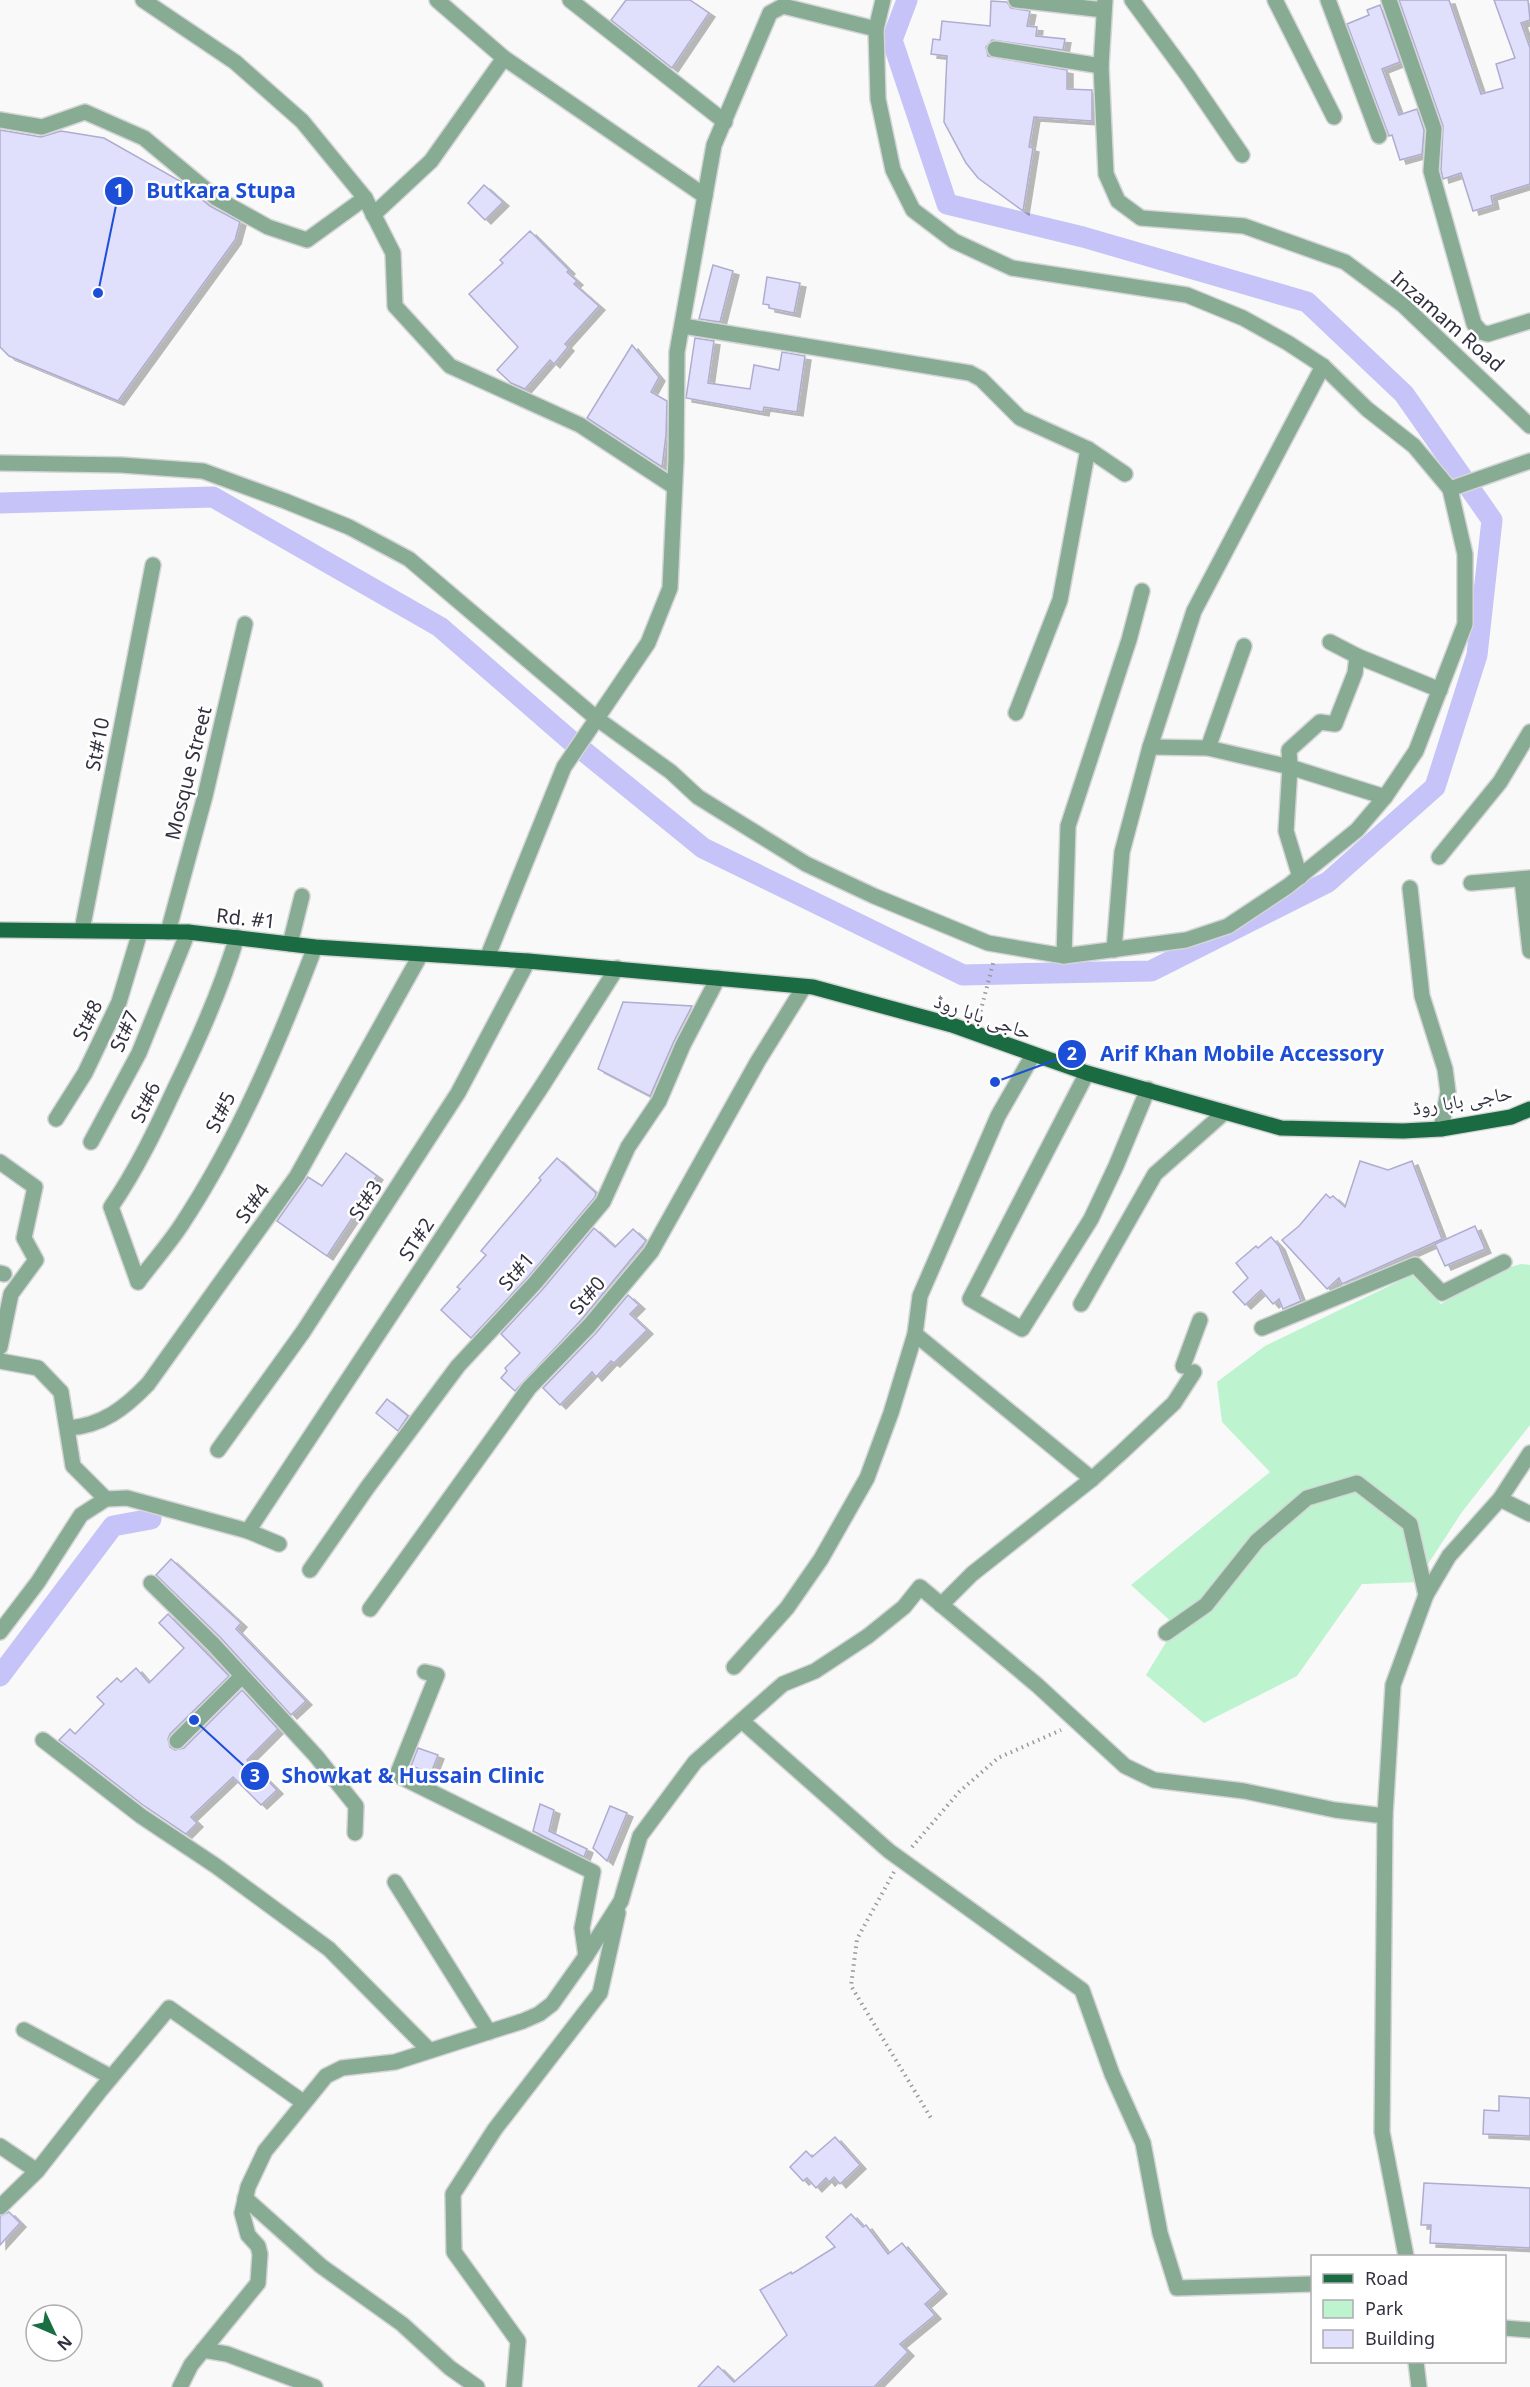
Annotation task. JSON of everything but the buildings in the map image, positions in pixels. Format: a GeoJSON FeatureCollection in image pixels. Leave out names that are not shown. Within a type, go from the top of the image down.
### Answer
{"type":"FeatureCollection","features":[{"type":"Feature","properties":{"kind":"main road","name":"Rd. #1"},"geometry":{"type":"LineString","coordinates":[[0,930],[188,932],[315,947],[487,958]]}},
{"type":"Feature","properties":{"kind":"main road","name":"حاجی بابا روڈ"},"geometry":{"type":"LineString","coordinates":[[487,958],[617,968],[804,987],[952,1025],[1087,1073],[1281,1128],[1403,1131],[1441,1129],[1511,1117],[1530,1109]]}},
{"type":"Feature","properties":{"kind":"street"},"geometry":{"type":"LineString","coordinates":[[143,0],[235,62],[302,121],[365,198],[393,253],[395,306],[450,366],[580,425],[673,486]]}},
{"type":"Feature","properties":{"kind":"street"},"geometry":{"type":"LineString","coordinates":[[437,0],[504,58],[705,196]]}},
{"type":"Feature","properties":{"kind":"street"},"geometry":{"type":"LineString","coordinates":[[570,0],[725,122]]}},
{"type":"Feature","properties":{"kind":"street"},"geometry":{"type":"LineString","coordinates":[[0,463],[122,465],[202,471],[349,527],[409,560],[594,720],[672,772],[698,797],[806,864],[874,896],[988,943],[1064,956],[1186,940],[1228,926],[1300,877],[1357,830],[1385,797],[1416,751],[1465,624],[1465,554],[1450,489],[1414,446],[1367,409],[1323,366],[1243,318],[1187,296],[1012,268],[954,242],[913,210],[893,170],[878,99],[876,29],[883,0]]}},
{"type":"Feature","properties":{"kind":"street"},"geometry":{"type":"LineString","coordinates":[[995,49],[1101,66],[1105,5],[1016,0]]}},
{"type":"Feature","properties":{"kind":"street"},"geometry":{"type":"LineString","coordinates":[[1132,0],[1242,155]]}},
{"type":"Feature","properties":{"kind":"street"},"geometry":{"type":"LineString","coordinates":[[1275,0],[1334,117]]}},
{"type":"Feature","properties":{"kind":"street"},"geometry":{"type":"LineString","coordinates":[[1328,0],[1379,136]]}},
{"type":"Feature","properties":{"kind":"street"},"geometry":{"type":"LineString","coordinates":[[1389,0],[1434,129],[1431,171],[1474,324],[1480,332],[1488,334],[1530,321]]}},
{"type":"Feature","properties":{"kind":"street"},"geometry":{"type":"LineString","coordinates":[[487,958],[562,771],[594,720],[648,643],[670,588],[676,459],[677,352],[714,145],[770,13],[783,6],[876,29]]}},
{"type":"Feature","properties":{"kind":"street"},"geometry":{"type":"LineString","coordinates":[[373,215],[431,161],[504,58]]}},
{"type":"Feature","properties":{"kind":"street","name":"Inzamam Road"},"geometry":{"type":"LineString","coordinates":[[1101,66],[1106,174],[1118,201],[1141,218],[1244,226],[1345,262],[1403,305],[1530,426]]}},
{"type":"Feature","properties":{"kind":"street"},"geometry":{"type":"LineString","coordinates":[[0,120],[42,127],[85,112],[144,138],[216,198],[257,222],[307,240],[365,198]]}},
{"type":"Feature","properties":{"kind":"street"},"geometry":{"type":"LineString","coordinates":[[682,326],[970,372],[981,379],[1020,418],[1088,448],[1125,474]]}},
{"type":"Feature","properties":{"kind":"street"},"geometry":{"type":"LineString","coordinates":[[1114,950],[1122,852],[1150,747],[1194,611],[1323,366]]}},
{"type":"Feature","properties":{"kind":"street"},"geometry":{"type":"LineString","coordinates":[[1016,713],[1059,600],[1088,448]]}},
{"type":"Feature","properties":{"kind":"street"},"geometry":{"type":"LineString","coordinates":[[1450,489],[1530,461]]}},
{"type":"Feature","properties":{"kind":"street","name":"St#10"},"geometry":{"type":"LineString","coordinates":[[82,930],[153,565]]}},
{"type":"Feature","properties":{"kind":"street"},"geometry":{"type":"LineString","coordinates":[[1064,956],[1068,826],[1129,640],[1142,591]]}},
{"type":"Feature","properties":{"kind":"street","name":"Mosque Street"},"geometry":{"type":"LineString","coordinates":[[168,932],[205,796],[245,624]]}},
{"type":"Feature","properties":{"kind":"street"},"geometry":{"type":"LineString","coordinates":[[1330,642],[1357,656],[1440,690]]}},
{"type":"Feature","properties":{"kind":"street"},"geometry":{"type":"LineString","coordinates":[[1208,748],[1244,645]]}},
{"type":"Feature","properties":{"kind":"street"},"geometry":{"type":"LineString","coordinates":[[1300,877],[1286,831],[1289,750],[1320,722],[1335,724],[1355,673],[1357,656]]}},
{"type":"Feature","properties":{"kind":"street"},"geometry":{"type":"LineString","coordinates":[[1439,857],[1500,782],[1530,732]]}},
{"type":"Feature","properties":{"kind":"street"},"geometry":{"type":"LineString","coordinates":[[1150,747],[1208,748],[1290,767],[1385,797]]}},
{"type":"Feature","properties":{"kind":"street"},"geometry":{"type":"LineString","coordinates":[[1471,883],[1526,879],[1530,951]]}},
{"type":"Feature","properties":{"kind":"street"},"geometry":{"type":"LineString","coordinates":[[1410,888],[1422,996],[1445,1069],[1448,1092],[1441,1129]]}},
{"type":"Feature","properties":{"kind":"street"},"geometry":{"type":"LineString","coordinates":[[290,944],[302,896]]}},
{"type":"Feature","properties":{"kind":"street","name":"St#8"},"geometry":{"type":"LineString","coordinates":[[56,1119],[85,1073],[119,1002],[140,932]]}},
{"type":"Feature","properties":{"kind":"street","name":"St#7"},"geometry":{"type":"LineString","coordinates":[[91,1142],[139,1053],[188,932]]}},
{"type":"Feature","properties":{"kind":"street","name":"St#6"},"geometry":{"type":"LineString","coordinates":[[138,1282],[111,1207],[128,1182],[159,1123],[201,1035],[225,975],[237,937]]}},
{"type":"Feature","properties":{"kind":"street","name":"St#5"},"geometry":{"type":"LineString","coordinates":[[138,1282],[182,1224],[235,1132],[296,997],[315,947]]}},
{"type":"Feature","properties":{"kind":"street","name":"St#4"},"geometry":{"type":"LineString","coordinates":[[68,1428],[87,1427],[126,1406],[148,1384],[297,1176],[421,954]]}},
{"type":"Feature","properties":{"kind":"street","name":"St#3"},"geometry":{"type":"LineString","coordinates":[[218,1450],[303,1332],[446,1111],[528,961]]}},
{"type":"Feature","properties":{"kind":"street","name":"ST#2"},"geometry":{"type":"LineString","coordinates":[[248,1531],[536,1095],[617,968]]}},
{"type":"Feature","properties":{"kind":"street","name":"St#1"},"geometry":{"type":"LineString","coordinates":[[310,1570],[367,1488],[458,1366],[535,1283],[603,1202],[628,1147],[659,1101],[675,1061],[718,978]]}},
{"type":"Feature","properties":{"kind":"street","name":"St#0"},"geometry":{"type":"LineString","coordinates":[[370,1609],[530,1388],[589,1326],[651,1252],[758,1061],[804,987]]}},
{"type":"Feature","properties":{"kind":"street"},"geometry":{"type":"LineString","coordinates":[[734,1667],[787,1608],[808,1579],[867,1478],[891,1413],[915,1334],[920,1296],[998,1116],[1033,1055]]}},
{"type":"Feature","properties":{"kind":"street"},"geometry":{"type":"LineString","coordinates":[[1087,1073],[970,1299],[1022,1329],[1091,1219],[1148,1089]]}},
{"type":"Feature","properties":{"kind":"street"},"geometry":{"type":"LineString","coordinates":[[1081,1305],[1155,1174],[1225,1112]]}},
{"type":"Feature","properties":{"kind":"street"},"geometry":{"type":"LineString","coordinates":[[0,1162],[35,1186],[24,1238],[36,1260],[11,1294],[0,1347]]}},
{"type":"Feature","properties":{"kind":"street"},"geometry":{"type":"LineString","coordinates":[[1262,1328],[1415,1265],[1442,1293],[1504,1262]]}},
{"type":"Feature","properties":{"kind":"street"},"geometry":{"type":"LineString","coordinates":[[942,1605],[972,1574],[1092,1479],[1174,1403],[1188,1369],[1200,1320]]}},
{"type":"Feature","properties":{"kind":"street"},"geometry":{"type":"LineString","coordinates":[[915,1334],[1092,1479]]}},
{"type":"Feature","properties":{"kind":"street"},"geometry":{"type":"LineString","coordinates":[[0,1361],[38,1368],[61,1392],[73,1466],[106,1499]]}},
{"type":"Feature","properties":{"kind":"street"},"geometry":{"type":"LineString","coordinates":[[1406,2255],[1382,2132],[1385,1816],[1393,1685],[1426,1595],[1449,1556],[1500,1498],[1530,1453]]}},
{"type":"Feature","properties":{"kind":"street"},"geometry":{"type":"LineString","coordinates":[[1166,1633],[1206,1605],[1257,1541],[1307,1498],[1357,1483],[1410,1524],[1426,1595]]}},
{"type":"Feature","properties":{"kind":"street"},"geometry":{"type":"LineString","coordinates":[[0,1632],[38,1582],[81,1515],[106,1499],[127,1498],[248,1531],[279,1544]]}},
{"type":"Feature","properties":{"kind":"street"},"geometry":{"type":"LineString","coordinates":[[1500,1498],[1530,1515]]}},
{"type":"Feature","properties":{"kind":"street"},"geometry":{"type":"LineString","coordinates":[[151,1583],[213,1644],[316,1756],[356,1806],[355,1833]]}},
{"type":"Feature","properties":{"kind":"street"},"geometry":{"type":"LineString","coordinates":[[514,2387],[518,2341],[454,2252],[453,2194],[495,2129],[600,1993],[621,1901],[640,1836],[695,1762],[783,1684],[815,1671],[868,1636],[904,1607],[920,1587],[1037,1685],[1125,1766],[1154,1780],[1244,1791],[1335,1810],[1385,1816]]}},
{"type":"Feature","properties":{"kind":"street"},"geometry":{"type":"LineString","coordinates":[[425,1672],[437,1675],[397,1774],[593,1872],[582,1928],[586,1956]]}},
{"type":"Feature","properties":{"kind":"street"},"geometry":{"type":"LineString","coordinates":[[177,1741],[241,1677]]}},
{"type":"Feature","properties":{"kind":"street"},"geometry":{"type":"LineString","coordinates":[[742,1721],[889,1851],[1082,1990],[1112,2074],[1143,2143],[1160,2233],[1177,2288],[1311,2284]]}},
{"type":"Feature","properties":{"kind":"street"},"geometry":{"type":"LineString","coordinates":[[43,1740],[141,1816],[216,1866],[329,1948],[429,2050]]}},
{"type":"Feature","properties":{"kind":"street"},"geometry":{"type":"LineString","coordinates":[[394,1882],[489,2032]]}},
{"type":"Feature","properties":{"kind":"street"},"geometry":{"type":"LineString","coordinates":[[180,2387],[191,2365],[258,2283],[260,2254],[258,2246],[248,2235],[242,2213],[248,2187],[265,2151],[326,2076],[342,2068],[395,2062],[539,2014],[552,2004],[621,1901]]}},
{"type":"Feature","properties":{"kind":"street"},"geometry":{"type":"LineString","coordinates":[[0,2206],[37,2171],[111,2077],[170,2008],[303,2102]]}},
{"type":"Feature","properties":{"kind":"street"},"geometry":{"type":"LineString","coordinates":[[24,2030],[111,2077]]}},
{"type":"Feature","properties":{"kind":"street"},"geometry":{"type":"LineString","coordinates":[[0,2146],[37,2171]]}},
{"type":"Feature","properties":{"kind":"street"},"geometry":{"type":"LineString","coordinates":[[245,2198],[321,2266],[402,2324],[450,2368],[477,2387]]}},
{"type":"Feature","properties":{"kind":"street"},"geometry":{"type":"LineString","coordinates":[[1506,2328],[1530,2330]]}},
{"type":"Feature","properties":{"kind":"street"},"geometry":{"type":"LineString","coordinates":[[203,2350],[227,2354],[315,2387]]}},
{"type":"Feature","properties":{"kind":"street"},"geometry":{"type":"LineString","coordinates":[[1416,2363],[1419,2387]]}},
{"type":"Feature","properties":{"kind":"path"},"geometry":{"type":"LineString","coordinates":[[979,1019],[995,959]]}},
{"type":"Feature","properties":{"kind":"green space"},"geometry":{"type":"Polygon","coordinates":[[[1521,1264],[1530,1265],[1530,1425],[1462,1512],[1428,1564],[1426,1595],[1421,1582],[1362,1584],[1297,1676],[1204,1723],[1146,1675],[1176,1626],[1131,1585],[1270,1472],[1222,1422],[1217,1382],[1265,1346],[1412,1275],[1441,1304],[1500,1270],[1521,1264]]]}},
{"type":"Feature","properties":{"kind":"waterway"},"geometry":{"type":"LineString","coordinates":[[0,503],[213,497],[440,627],[570,740],[703,848],[963,975],[1151,971],[1328,882],[1435,787],[1477,655],[1492,520],[1404,394],[1307,302],[1083,237],[947,204],[892,40],[907,0]]}},
{"type":"Feature","properties":{"kind":"waterway"},"geometry":{"type":"LineString","coordinates":[[0,1676],[113,1526],[151,1519]]}},
{"type":"Feature","properties":{"kind":"place","name":"Butkara Stupa"},"geometry":{"type":"Point","coordinates":[98,293]}},
{"type":"Feature","properties":{"kind":"place","name":"Arif Khan Mobile Accessory"},"geometry":{"type":"Point","coordinates":[995,1082]}},
{"type":"Feature","properties":{"kind":"place","name":"Showkat & Hussain Clinic"},"geometry":{"type":"Point","coordinates":[194,1720]}}]}
